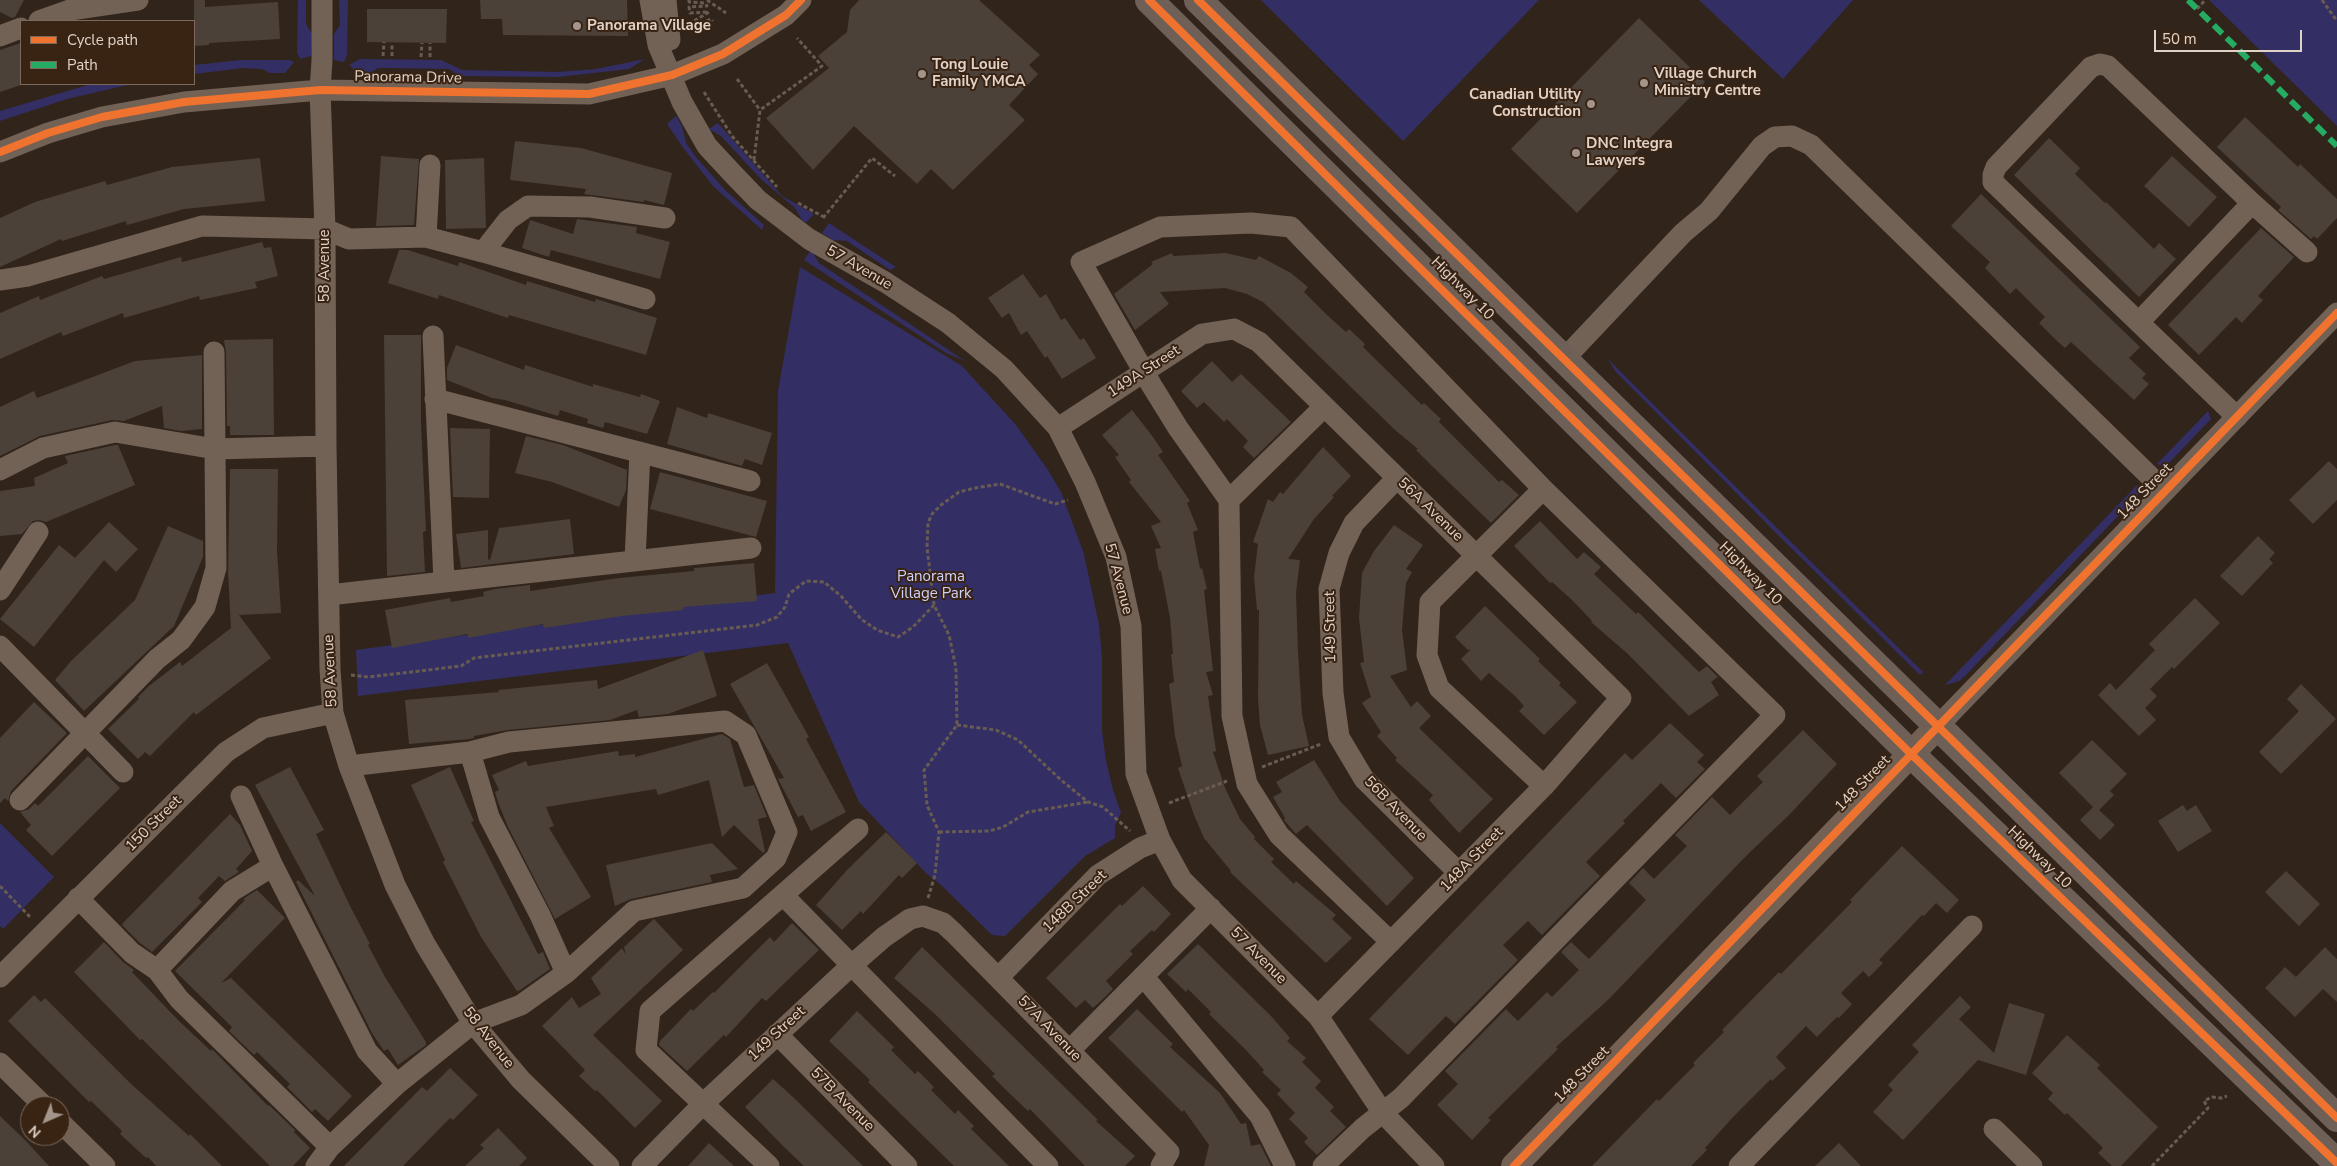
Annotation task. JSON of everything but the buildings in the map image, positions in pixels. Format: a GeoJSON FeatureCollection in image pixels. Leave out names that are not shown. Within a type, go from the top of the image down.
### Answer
{"type":"FeatureCollection","features":[{"type":"Feature","properties":{"kind":"highway","name":"Highway 10"},"geometry":{"type":"LineString","coordinates":[[1149,0],[1911,754],[2337,1163]]}},
{"type":"Feature","properties":{"kind":"highway","name":"Highway 10"},"geometry":{"type":"LineString","coordinates":[[1198,0],[2337,1118]]}},
{"type":"Feature","properties":{"kind":"main road","name":"148 Street"},"geometry":{"type":"LineString","coordinates":[[1514,1166],[1938,726]]}},
{"type":"Feature","properties":{"kind":"street"},"geometry":{"type":"LineString","coordinates":[[50,12],[138,0]]}},
{"type":"Feature","properties":{"kind":"street","name":"58 Avenue"},"geometry":{"type":"LineString","coordinates":[[322,0],[320,90],[325,229],[326,446],[333,713],[349,766],[395,885],[425,944],[473,1023],[522,1080],[609,1166]]}},
{"type":"Feature","properties":{"kind":"street"},"geometry":{"type":"LineString","coordinates":[[650,0],[658,45],[672,75]]}},
{"type":"Feature","properties":{"kind":"street"},"geometry":{"type":"LineString","coordinates":[[666,0],[672,75]]}},
{"type":"Feature","properties":{"kind":"street","name":"Panorama Drive"},"geometry":{"type":"LineString","coordinates":[[0,152],[48,133],[102,117],[184,102],[320,90],[589,94],[672,75],[722,54],[786,15],[801,0]]}},
{"type":"Feature","properties":{"kind":"street"},"geometry":{"type":"LineString","coordinates":[[0,36],[20,28]]}},
{"type":"Feature","properties":{"kind":"street"},"geometry":{"type":"LineString","coordinates":[[2236,417],[1993,182],[1996,167],[2091,67],[2100,64],[2108,66],[2252,203],[2308,252]]}},
{"type":"Feature","properties":{"kind":"street","name":"57 Avenue"},"geometry":{"type":"LineString","coordinates":[[672,75],[682,102],[703,140],[758,200],[809,239],[885,282],[948,323],[1004,369],[1058,428],[1085,482],[1116,557],[1131,626],[1136,774],[1160,840],[1182,880],[1318,1016],[1383,1113],[1434,1166]]}},
{"type":"Feature","properties":{"kind":"street"},"geometry":{"type":"LineString","coordinates":[[1564,358],[1683,233],[1709,211],[1762,146],[1775,137],[1792,136],[1811,145],[2165,491]]}},
{"type":"Feature","properties":{"kind":"street"},"geometry":{"type":"LineString","coordinates":[[426,237],[430,165]]}},
{"type":"Feature","properties":{"kind":"street"},"geometry":{"type":"LineString","coordinates":[[2139,322],[2252,203]]}},
{"type":"Feature","properties":{"kind":"street"},"geometry":{"type":"LineString","coordinates":[[483,252],[508,220],[528,206],[590,207],[665,218]]}},
{"type":"Feature","properties":{"kind":"street"},"geometry":{"type":"LineString","coordinates":[[1323,1166],[1363,1128],[1402,1096],[1775,715],[1543,489],[1292,227],[1251,223],[1160,227],[1081,262],[1143,372],[1178,428],[1229,500],[1232,716],[1247,784],[1279,834],[1391,942]]}},
{"type":"Feature","properties":{"kind":"street"},"geometry":{"type":"LineString","coordinates":[[0,280],[28,276],[202,226],[325,229],[349,239],[426,237],[645,299]]}},
{"type":"Feature","properties":{"kind":"street","name":"148 Street"},"geometry":{"type":"LineString","coordinates":[[1938,726],[2337,313]]}},
{"type":"Feature","properties":{"kind":"street","name":"149A Street"},"geometry":{"type":"LineString","coordinates":[[1058,428],[1202,334],[1234,329]]}},
{"type":"Feature","properties":{"kind":"street","name":"56A Avenue"},"geometry":{"type":"LineString","coordinates":[[1234,329],[1260,342],[1621,698]]}},
{"type":"Feature","properties":{"kind":"street"},"geometry":{"type":"LineString","coordinates":[[433,336],[444,582]]}},
{"type":"Feature","properties":{"kind":"street"},"geometry":{"type":"LineString","coordinates":[[20,800],[157,659],[182,640],[205,607],[216,568],[214,352]]}},
{"type":"Feature","properties":{"kind":"street"},"geometry":{"type":"LineString","coordinates":[[435,399],[750,481]]}},
{"type":"Feature","properties":{"kind":"street"},"geometry":{"type":"LineString","coordinates":[[1229,500],[1324,407]]}},
{"type":"Feature","properties":{"kind":"street"},"geometry":{"type":"LineString","coordinates":[[0,470],[43,448],[115,432],[215,449],[326,446]]}},
{"type":"Feature","properties":{"kind":"street"},"geometry":{"type":"LineString","coordinates":[[635,560],[640,452]]}},
{"type":"Feature","properties":{"kind":"street","name":"149 Street"},"geometry":{"type":"LineString","coordinates":[[1332,740],[1329,589],[1339,553],[1354,523],[1397,478]]}},
{"type":"Feature","properties":{"kind":"street"},"geometry":{"type":"LineString","coordinates":[[1543,489],[1430,602],[1427,655],[1439,688],[1544,786]]}},
{"type":"Feature","properties":{"kind":"street"},"geometry":{"type":"LineString","coordinates":[[0,590],[38,532]]}},
{"type":"Feature","properties":{"kind":"street"},"geometry":{"type":"LineString","coordinates":[[329,595],[751,548]]}},
{"type":"Feature","properties":{"kind":"street"},"geometry":{"type":"LineString","coordinates":[[0,646],[123,772]]}},
{"type":"Feature","properties":{"kind":"street","name":"148A Street"},"geometry":{"type":"LineString","coordinates":[[1318,1016],[1544,786],[1621,698]]}},
{"type":"Feature","properties":{"kind":"street","name":"150 Street"},"geometry":{"type":"LineString","coordinates":[[0,977],[226,752],[264,728],[333,713]]}},
{"type":"Feature","properties":{"kind":"street"},"geometry":{"type":"LineString","coordinates":[[316,1166],[330,1148],[397,1084],[473,1023],[521,1005],[566,973],[634,911],[743,888],[776,858],[786,832],[746,735],[725,721],[509,742],[470,752],[349,766]]}},
{"type":"Feature","properties":{"kind":"street","name":"56B Avenue"},"geometry":{"type":"LineString","coordinates":[[1332,740],[1364,778],[1459,873]]}},
{"type":"Feature","properties":{"kind":"street"},"geometry":{"type":"LineString","coordinates":[[470,752],[489,816],[540,915],[566,973]]}},
{"type":"Feature","properties":{"kind":"street"},"geometry":{"type":"LineString","coordinates":[[241,796],[273,866],[367,1051],[397,1084]]}},
{"type":"Feature","properties":{"kind":"street"},"geometry":{"type":"LineString","coordinates":[[768,1166],[704,1103],[646,1050],[650,1011],[858,829]]}},
{"type":"Feature","properties":{"kind":"street","name":"148B Street"},"geometry":{"type":"LineString","coordinates":[[999,977],[1098,875],[1140,848],[1160,840]]}},
{"type":"Feature","properties":{"kind":"street"},"geometry":{"type":"LineString","coordinates":[[157,970],[232,892],[273,866]]}},
{"type":"Feature","properties":{"kind":"street"},"geometry":{"type":"LineString","coordinates":[[783,895],[853,964],[943,1060],[1048,1166]]}},
{"type":"Feature","properties":{"kind":"street"},"geometry":{"type":"LineString","coordinates":[[78,898],[132,953],[157,970],[179,999],[330,1148]]}},
{"type":"Feature","properties":{"kind":"street","name":"149 Street"},"geometry":{"type":"LineString","coordinates":[[642,1166],[704,1103],[853,964],[884,937],[925,908]]}},
{"type":"Feature","properties":{"kind":"street","name":"57A Avenue"},"geometry":{"type":"LineString","coordinates":[[925,908],[954,932],[1070,1050],[1165,1159]]}},
{"type":"Feature","properties":{"kind":"street"},"geometry":{"type":"LineString","coordinates":[[1070,1050],[1211,908]]}},
{"type":"Feature","properties":{"kind":"street"},"geometry":{"type":"LineString","coordinates":[[1739,1166],[1972,926]]}},
{"type":"Feature","properties":{"kind":"street"},"geometry":{"type":"LineString","coordinates":[[1144,976],[1260,1116],[1285,1166]]}},
{"type":"Feature","properties":{"kind":"street","name":"57B Avenue"},"geometry":{"type":"LineString","coordinates":[[777,1034],[907,1166]]}},
{"type":"Feature","properties":{"kind":"street"},"geometry":{"type":"LineString","coordinates":[[0,1063],[34,1096]]}},
{"type":"Feature","properties":{"kind":"street"},"geometry":{"type":"LineString","coordinates":[[1994,1129],[2032,1166]]}},
{"type":"Feature","properties":{"kind":"street"},"geometry":{"type":"LineString","coordinates":[[70,1132],[105,1166]]}},
{"type":"Feature","properties":{"kind":"path"},"geometry":{"type":"LineString","coordinates":[[689,0],[689,2],[705,3],[707,6],[690,7],[690,13],[710,12],[687,26],[689,29],[711,19],[713,21]]}},
{"type":"Feature","properties":{"kind":"path"},"geometry":{"type":"LineString","coordinates":[[707,0],[726,14]]}},
{"type":"Feature","properties":{"kind":"path"},"geometry":{"type":"LineString","coordinates":[[2197,9],[2205,0]]}},
{"type":"Feature","properties":{"kind":"path"},"geometry":{"type":"LineString","coordinates":[[2322,0],[2337,22]]}},
{"type":"Feature","properties":{"kind":"path"},"geometry":{"type":"LineString","coordinates":[[760,110],[822,66],[797,38]]}},
{"type":"Feature","properties":{"kind":"path"},"geometry":{"type":"LineString","coordinates":[[383,56],[384,42]]}},
{"type":"Feature","properties":{"kind":"path"},"geometry":{"type":"LineString","coordinates":[[392,43],[392,56]]}},
{"type":"Feature","properties":{"kind":"path"},"geometry":{"type":"LineString","coordinates":[[421,57],[422,43]]}},
{"type":"Feature","properties":{"kind":"path"},"geometry":{"type":"LineString","coordinates":[[430,43],[430,57]]}},
{"type":"Feature","properties":{"kind":"path"},"geometry":{"type":"LineString","coordinates":[[737,79],[760,110],[754,161]]}},
{"type":"Feature","properties":{"kind":"path"},"geometry":{"type":"LineString","coordinates":[[704,92],[721,121],[778,188]]}},
{"type":"Feature","properties":{"kind":"path"},"geometry":{"type":"LineString","coordinates":[[791,199],[824,217],[872,158],[895,176]]}},
{"type":"Feature","properties":{"kind":"path"},"geometry":{"type":"LineString","coordinates":[[925,908],[935,875],[939,832],[927,805],[924,770],[957,725],[956,668],[949,635],[934,605],[926,535],[932,514],[959,492],[1000,484],[1055,504],[1068,500]]}},
{"type":"Feature","properties":{"kind":"path"},"geometry":{"type":"LineString","coordinates":[[351,674],[369,677],[461,666],[474,658],[757,625],[777,617],[785,607],[789,594],[806,581],[824,582],[842,596],[861,620],[877,630],[898,637],[913,627],[934,605]]}},
{"type":"Feature","properties":{"kind":"path"},"geometry":{"type":"LineString","coordinates":[[957,725],[996,730],[1018,740],[1052,773],[1088,802],[1103,807],[1134,834]]}},
{"type":"Feature","properties":{"kind":"path"},"geometry":{"type":"LineString","coordinates":[[1255,770],[1332,740]]}},
{"type":"Feature","properties":{"kind":"path"},"geometry":{"type":"LineString","coordinates":[[1169,803],[1234,779]]}},
{"type":"Feature","properties":{"kind":"path"},"geometry":{"type":"LineString","coordinates":[[939,832],[989,831],[1003,828],[1028,812],[1088,802]]}},
{"type":"Feature","properties":{"kind":"path"},"geometry":{"type":"LineString","coordinates":[[0,886],[31,918]]}},
{"type":"Feature","properties":{"kind":"path"},"geometry":{"type":"LineString","coordinates":[[2152,1166],[2208,1108],[2204,1101],[2212,1097],[2222,1098],[2227,1096]]}},
{"type":"Feature","properties":{"kind":"green space"},"geometry":{"type":"Polygon","coordinates":[[[298,0],[306,0],[306,24],[312,34],[311,56],[300,59],[297,52],[298,0]]]}},
{"type":"Feature","properties":{"kind":"green space"},"geometry":{"type":"Polygon","coordinates":[[[339,0],[348,0],[347,55],[344,62],[334,60],[334,34],[340,25],[339,0]]]}},
{"type":"Feature","properties":{"kind":"green space"},"geometry":{"type":"Polygon","coordinates":[[[1261,0],[1539,0],[1403,141],[1261,0]]]}},
{"type":"Feature","properties":{"kind":"green space"},"geometry":{"type":"Polygon","coordinates":[[[1699,0],[1853,0],[1783,79],[1699,0]]]}},
{"type":"Feature","properties":{"kind":"green space"},"geometry":{"type":"Polygon","coordinates":[[[2209,0],[2337,0],[2337,126],[2209,0]]]}},
{"type":"Feature","properties":{"kind":"green space"},"geometry":{"type":"Polygon","coordinates":[[[360,59],[441,60],[462,70],[558,72],[596,69],[645,59],[629,69],[558,77],[459,76],[449,69],[389,68],[378,68],[369,74],[359,74],[349,65],[360,59]]]}},
{"type":"Feature","properties":{"kind":"green space"},"geometry":{"type":"Polygon","coordinates":[[[241,60],[290,60],[294,62],[285,73],[270,73],[262,69],[243,68],[195,74],[195,65],[241,60]]]}},
{"type":"Feature","properties":{"kind":"green space"},"geometry":{"type":"Polygon","coordinates":[[[88,85],[128,85],[67,99],[0,121],[0,111],[88,85]]]}},
{"type":"Feature","properties":{"kind":"green space"},"geometry":{"type":"Polygon","coordinates":[[[676,116],[682,126],[686,143],[695,156],[725,190],[764,225],[762,230],[713,186],[684,149],[667,124],[676,116]]]}},
{"type":"Feature","properties":{"kind":"green space"},"geometry":{"type":"Polygon","coordinates":[[[718,123],[782,196],[814,214],[806,223],[795,208],[761,179],[721,136],[709,129],[718,123]]]}},
{"type":"Feature","properties":{"kind":"green space"},"geometry":{"type":"Polygon","coordinates":[[[829,223],[896,267],[890,270],[847,241],[833,240],[822,233],[829,223]]]}},
{"type":"Feature","properties":{"kind":"green space"},"geometry":{"type":"Polygon","coordinates":[[[811,250],[819,263],[965,361],[946,353],[804,260],[811,250]]]}},
{"type":"Feature","properties":{"kind":"green space","name":"Panorama Village Park"},"geometry":{"type":"Polygon","coordinates":[[[800,267],[962,366],[1016,425],[1048,470],[1061,492],[1084,554],[1099,625],[1102,657],[1102,731],[1106,761],[1121,813],[1115,825],[1115,838],[1085,856],[1005,936],[992,935],[940,884],[927,874],[859,802],[788,643],[358,696],[356,650],[775,593],[778,391],[800,267]]]}},
{"type":"Feature","properties":{"kind":"green space"},"geometry":{"type":"Polygon","coordinates":[[[1608,359],[1923,672],[1920,675],[1615,371],[1608,359]]]}},
{"type":"Feature","properties":{"kind":"green space"},"geometry":{"type":"Polygon","coordinates":[[[2208,411],[2211,419],[2165,467],[2157,464],[2208,411]]]}},
{"type":"Feature","properties":{"kind":"green space"},"geometry":{"type":"Polygon","coordinates":[[[2137,485],[2140,493],[1965,676],[1959,681],[1945,685],[2137,485]]]}},
{"type":"Feature","properties":{"kind":"green space"},"geometry":{"type":"Polygon","coordinates":[[[0,823],[54,877],[3,929],[0,926],[0,823]]]}},
{"type":"Feature","properties":{"kind":"marked path"},"geometry":{"type":"LineString","coordinates":[[2188,0],[2337,146]]}},
{"type":"Feature","properties":{"kind":"cycle path"},"geometry":{"type":"LineString","coordinates":[[0,152],[48,133],[102,117],[184,102],[320,90],[589,94],[672,75],[723,54],[786,15],[801,0]]}},
{"type":"Feature","properties":{"kind":"cycle path"},"geometry":{"type":"LineString","coordinates":[[1149,0],[1911,754],[2337,1163]]}},
{"type":"Feature","properties":{"kind":"cycle path"},"geometry":{"type":"LineString","coordinates":[[1198,0],[2337,1118]]}},
{"type":"Feature","properties":{"kind":"cycle path"},"geometry":{"type":"LineString","coordinates":[[1514,1166],[2337,313]]}},
{"type":"Feature","properties":{"kind":"place","name":"Panorama Village"},"geometry":{"type":"Point","coordinates":[577,26]}},
{"type":"Feature","properties":{"kind":"place","name":"Tong Louie Family YMCA"},"geometry":{"type":"Point","coordinates":[922,74]}},
{"type":"Feature","properties":{"kind":"place","name":"Village Church Ministry Centre"},"geometry":{"type":"Point","coordinates":[1644,83]}},
{"type":"Feature","properties":{"kind":"place","name":"Canadian Utility Construction"},"geometry":{"type":"Point","coordinates":[1591,104]}},
{"type":"Feature","properties":{"kind":"place","name":"DNC Integra Lawyers"},"geometry":{"type":"Point","coordinates":[1576,153]}}]}
